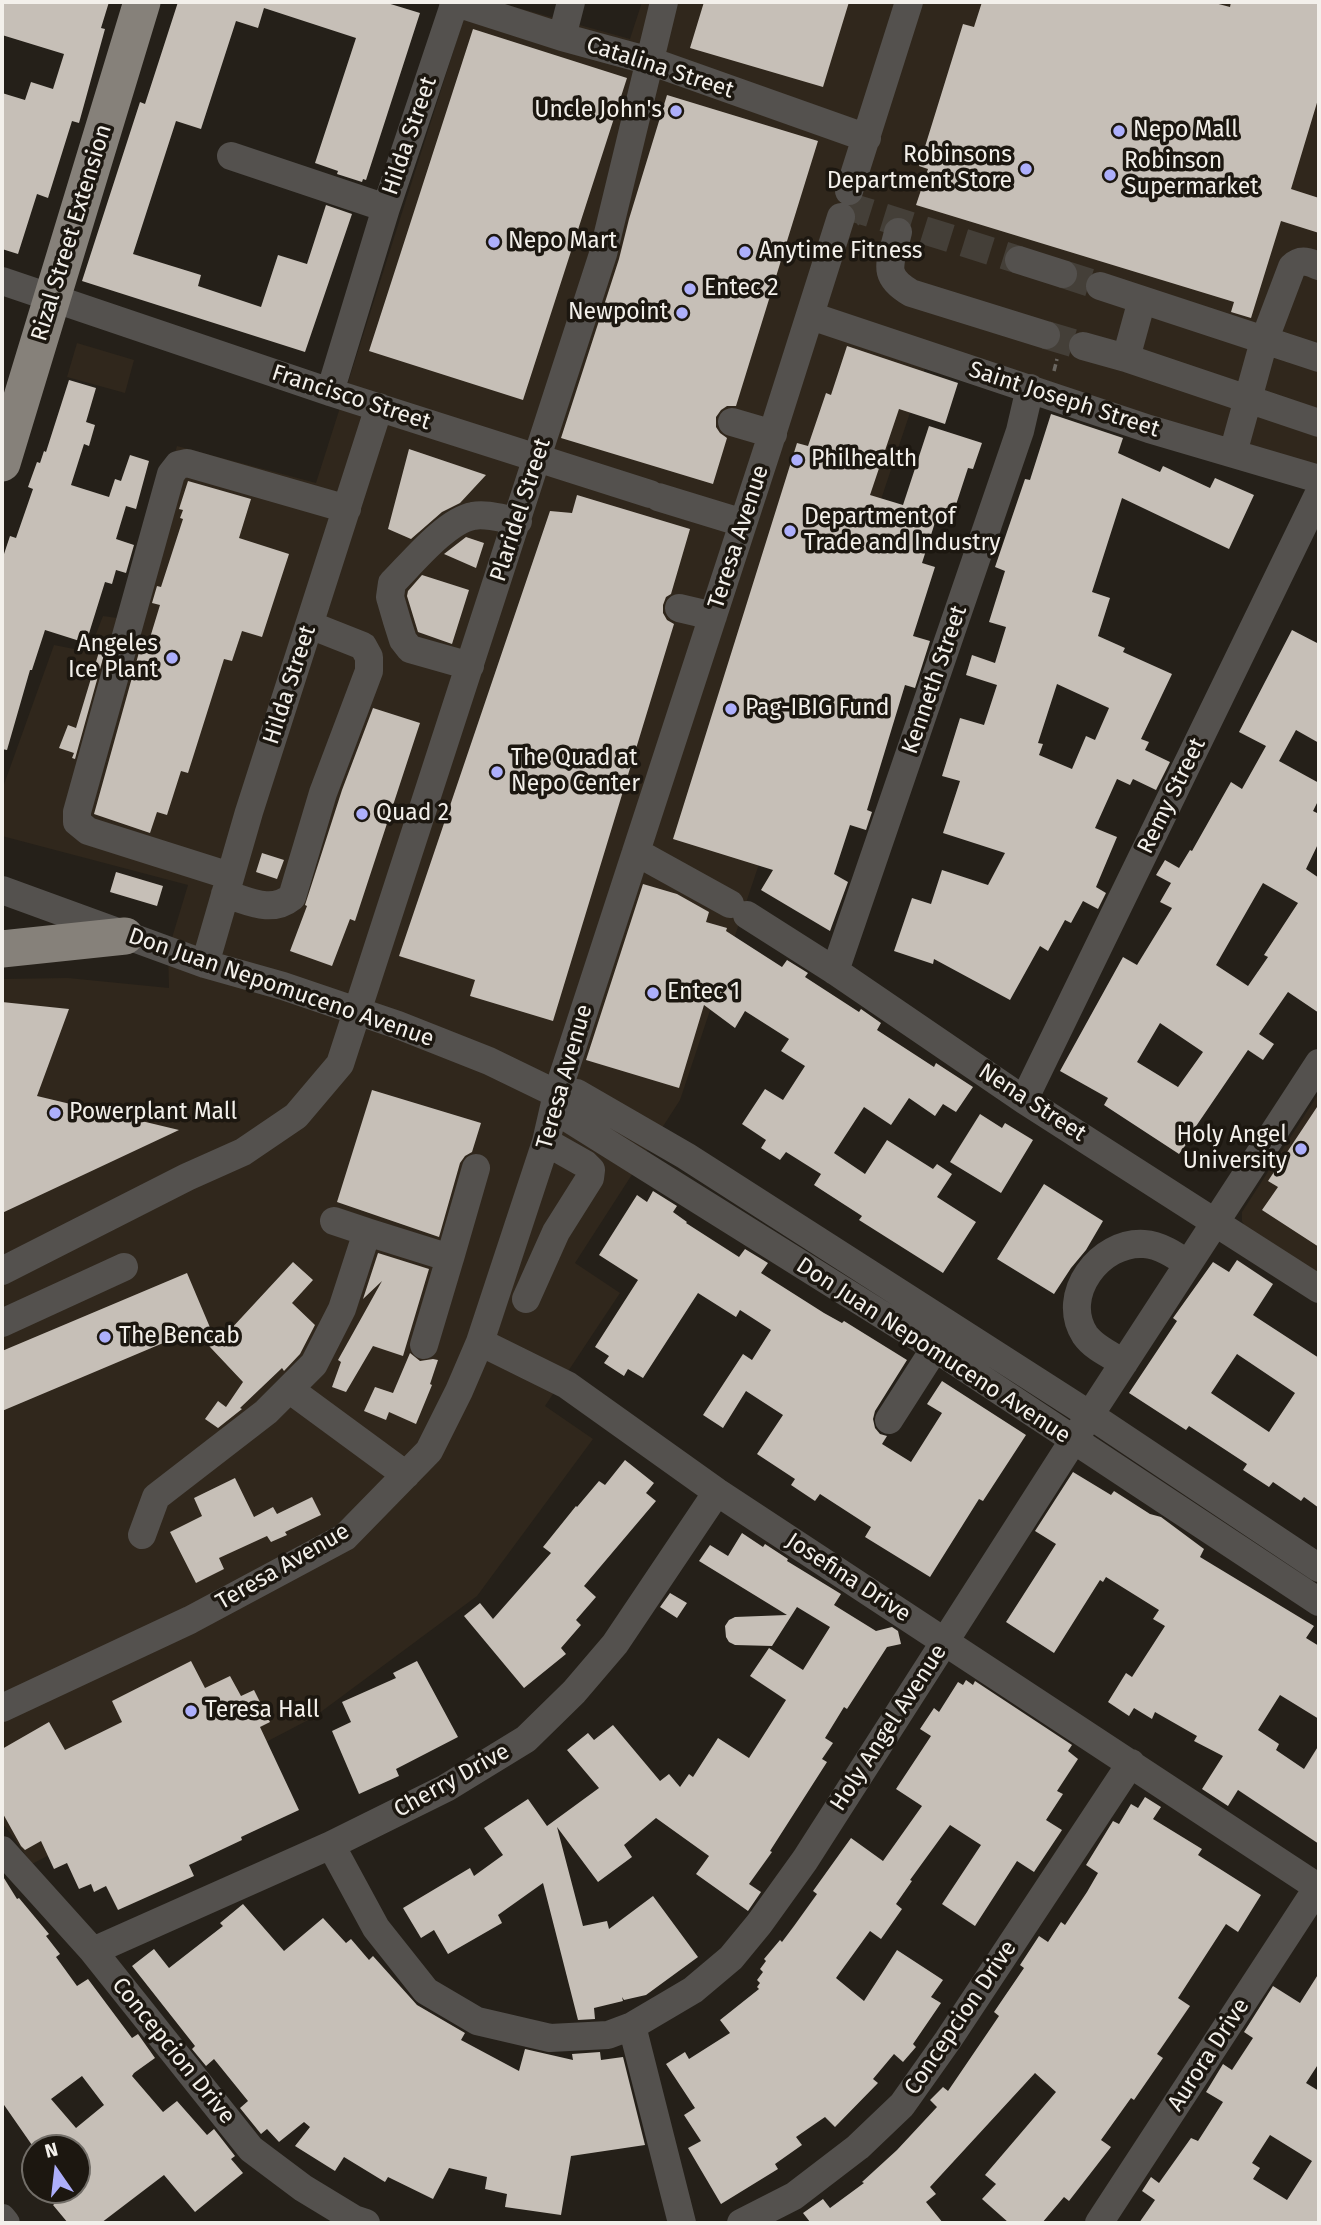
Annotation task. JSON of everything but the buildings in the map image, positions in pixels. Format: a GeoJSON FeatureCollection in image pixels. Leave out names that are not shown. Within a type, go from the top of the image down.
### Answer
{"type":"FeatureCollection","features":[{"type":"Feature","properties":{"kind":"main road","name":"Rizal Street Extension"},"geometry":{"type":"LineString","coordinates":[[2,463],[142,2]]}},
{"type":"Feature","properties":{"kind":"main road"},"geometry":{"type":"LineString","coordinates":[[2,949],[125,936]]}},
{"type":"Feature","properties":{"kind":"street","name":"Catalina Street"},"geometry":{"type":"LineString","coordinates":[[454,2],[562,37],[650,61],[867,138]]}},
{"type":"Feature","properties":{"kind":"street","name":"Hilda Street"},"geometry":{"type":"LineString","coordinates":[[330,392],[386,208],[454,2]]}},
{"type":"Feature","properties":{"kind":"street"},"geometry":{"type":"LineString","coordinates":[[562,37],[571,2]]}},
{"type":"Feature","properties":{"kind":"street","name":"Plaridel Street"},"geometry":{"type":"LineString","coordinates":[[2,1271],[187,1177],[243,1152],[296,1116],[340,1064],[603,254],[664,2]]}},
{"type":"Feature","properties":{"kind":"street","name":"Teresa Avenue"},"geometry":{"type":"LineString","coordinates":[[2,1708],[190,1619],[345,1538],[429,1451],[480,1342],[546,1142],[557,1094],[846,209],[909,2]]}},
{"type":"Feature","properties":{"kind":"street"},"geometry":{"type":"LineString","coordinates":[[231,156],[386,208]]}},
{"type":"Feature","properties":{"kind":"street"},"geometry":{"type":"LineString","coordinates":[[898,232],[890,271],[896,285],[1052,347]]}},
{"type":"Feature","properties":{"kind":"street"},"geometry":{"type":"LineString","coordinates":[[1019,260],[1063,274]]}},
{"type":"Feature","properties":{"kind":"street"},"geometry":{"type":"LineString","coordinates":[[1233,453],[1264,341],[1292,267],[1297,262],[1304,261],[1319,265]]}},
{"type":"Feature","properties":{"kind":"street","name":"Francisco Street"},"geometry":{"type":"LineString","coordinates":[[2,281],[330,392],[743,523]]}},
{"type":"Feature","properties":{"kind":"street"},"geometry":{"type":"LineString","coordinates":[[1100,286],[1319,358]]}},
{"type":"Feature","properties":{"kind":"street"},"geometry":{"type":"LineString","coordinates":[[1126,358],[1142,300]]}},
{"type":"Feature","properties":{"kind":"street","name":"Saint Joseph Street"},"geometry":{"type":"LineString","coordinates":[[811,316],[1149,429],[1319,479]]}},
{"type":"Feature","properties":{"kind":"street"},"geometry":{"type":"LineString","coordinates":[[1083,346],[1319,423]]}},
{"type":"Feature","properties":{"kind":"street","name":"Kenneth Street"},"geometry":{"type":"LineString","coordinates":[[835,971],[1020,431],[1030,388]]}},
{"type":"Feature","properties":{"kind":"street","name":"Hilda Street"},"geometry":{"type":"LineString","coordinates":[[205,964],[227,885],[379,407]]}},
{"type":"Feature","properties":{"kind":"street"},"geometry":{"type":"LineString","coordinates":[[732,422],[772,434]]}},
{"type":"Feature","properties":{"kind":"street"},"geometry":{"type":"LineString","coordinates":[[310,625],[363,646],[369,657],[369,671],[323,793],[292,897],[282,905],[272,907],[227,885],[88,831],[77,822],[77,812],[171,474],[178,465],[187,464],[347,509]]}},
{"type":"Feature","properties":{"kind":"street","name":"Remy Street"},"geometry":{"type":"LineString","coordinates":[[1024,1100],[1319,493]]}},
{"type":"Feature","properties":{"kind":"street"},"geometry":{"type":"LineString","coordinates":[[470,666],[410,649],[403,640],[390,597],[392,583],[449,528],[461,520],[476,515],[518,522]]}},
{"type":"Feature","properties":{"kind":"street"},"geometry":{"type":"LineString","coordinates":[[679,608],[713,616]]}},
{"type":"Feature","properties":{"kind":"street","name":"Nena Street"},"geometry":{"type":"LineString","coordinates":[[636,852],[739,909],[1024,1100],[1319,1289]]}},
{"type":"Feature","properties":{"kind":"street","name":"Don Juan Nepomuceno Avenue"},"geometry":{"type":"LineString","coordinates":[[2,890],[205,964],[283,986],[398,1025],[489,1061],[557,1094],[577,1093],[641,1129],[827,1246],[1090,1415],[1319,1568]]}},
{"type":"Feature","properties":{"kind":"street","name":"Holy Angel Avenue"},"geometry":{"type":"LineString","coordinates":[[331,1845],[376,1928],[426,1991],[477,2021],[550,2038],[608,2035],[632,2026],[692,1990],[731,1958],[805,1860],[1319,1063]]}},
{"type":"Feature","properties":{"kind":"street","name":"Don Juan Nepomuceno Avenue"},"geometry":{"type":"LineString","coordinates":[[557,1094],[566,1116],[934,1348],[1319,1602]]}},
{"type":"Feature","properties":{"kind":"street"},"geometry":{"type":"LineString","coordinates":[[527,1299],[556,1232],[590,1178],[591,1170],[546,1142]]}},
{"type":"Feature","properties":{"kind":"street"},"geometry":{"type":"LineString","coordinates":[[424,1345],[476,1168]]}},
{"type":"Feature","properties":{"kind":"street"},"geometry":{"type":"LineString","coordinates":[[334,1222],[450,1258]]}},
{"type":"Feature","properties":{"kind":"street"},"geometry":{"type":"LineString","coordinates":[[142,1535],[156,1497],[266,1412],[314,1364],[342,1309],[367,1232]]}},
{"type":"Feature","properties":{"kind":"street"},"geometry":{"type":"LineString","coordinates":[[1124,1363],[1094,1345],[1080,1326],[1077,1315],[1078,1293],[1088,1274],[1102,1258],[1130,1244],[1151,1245],[1188,1264]]}},
{"type":"Feature","properties":{"kind":"street"},"geometry":{"type":"LineString","coordinates":[[809,1269],[827,1246]]}},
{"type":"Feature","properties":{"kind":"street"},"geometry":{"type":"LineString","coordinates":[[2,1323],[124,1267]]}},
{"type":"Feature","properties":{"kind":"street","name":"Josefina Drive"},"geometry":{"type":"LineString","coordinates":[[480,1342],[567,1385],[717,1492],[1319,1887]]}},
{"type":"Feature","properties":{"kind":"street"},"geometry":{"type":"LineString","coordinates":[[889,1420],[934,1348]]}},
{"type":"Feature","properties":{"kind":"street"},"geometry":{"type":"LineString","coordinates":[[289,1389],[406,1475]]}},
{"type":"Feature","properties":{"kind":"street","name":"Cherry Drive"},"geometry":{"type":"LineString","coordinates":[[93,1951],[331,1845],[446,1788],[526,1739],[574,1692],[615,1644],[717,1492]]}},
{"type":"Feature","properties":{"kind":"street","name":"Concepcion Drive"},"geometry":{"type":"LineString","coordinates":[[741,2223],[794,2196],[859,2147],[902,2105],[1131,1763]]}},
{"type":"Feature","properties":{"kind":"street","name":"Concepcion Drive"},"geometry":{"type":"LineString","coordinates":[[2,1850],[93,1951],[251,2150],[303,2188],[358,2222]]}},
{"type":"Feature","properties":{"kind":"street","name":"Aurora Drive"},"geometry":{"type":"LineString","coordinates":[[1100,2223],[1319,1887]]}},
{"type":"Feature","properties":{"kind":"street"},"geometry":{"type":"LineString","coordinates":[[632,2026],[682,2223]]}},
{"type":"Feature","properties":{"kind":"street"},"geometry":{"type":"LineString","coordinates":[[2,2218],[6,2223]]}},
{"type":"Feature","properties":{"kind":"path"},"geometry":{"type":"LineString","coordinates":[[1052,347],[1056,365]]}},
{"type":"Feature","properties":{"kind":"shaded area"},"geometry":{"type":"Polygon","coordinates":[[[469,2],[497,2],[630,39],[642,2],[1011,2],[1146,31],[1156,2],[1277,2],[1258,63],[1319,81],[1319,473],[929,356],[680,1100],[575,1263],[620,1293],[545,1406],[593,1439],[477,1596],[314,1717],[32,1864],[5,1826],[2,1828],[2,979],[68,978],[169,988],[168,951],[188,885],[2,836],[2,790],[54,645],[89,652],[103,616],[124,619],[177,446],[316,483],[469,2]]]}},
{"type":"Feature","properties":{"kind":"shaded area"},"geometry":{"type":"Polygon","coordinates":[[[77,343],[134,360],[125,393],[67,377],[77,343]]]}},
{"type":"Feature","properties":{"kind":"shaded area","name":"Holy Angel University"},"geometry":{"type":"Polygon","coordinates":[[[1319,1093],[1319,1278],[1247,1231],[1242,1221],[1242,1212],[1319,1093]]]}},
{"type":"Feature","properties":{"kind":"tunnel"},"geometry":{"type":"LineString","coordinates":[[848,219],[857,209],[1019,260]]}},
{"type":"Feature","properties":{"kind":"tunnel"},"geometry":{"type":"LineString","coordinates":[[1063,274],[1100,286]]}},
{"type":"Feature","properties":{"kind":"tunnel"},"geometry":{"type":"LineString","coordinates":[[1046,335],[1083,346]]}},
{"type":"Feature","properties":{"kind":"place","name":"Uncle John's"},"geometry":{"type":"Point","coordinates":[676,111]}},
{"type":"Feature","properties":{"kind":"place","name":"Nepo Mall"},"geometry":{"type":"Point","coordinates":[1119,131]}},
{"type":"Feature","properties":{"kind":"place","name":"Robinsons Department Store"},"geometry":{"type":"Point","coordinates":[1026,169]}},
{"type":"Feature","properties":{"kind":"place","name":"Robinson Supermarket"},"geometry":{"type":"Point","coordinates":[1110,175]}},
{"type":"Feature","properties":{"kind":"place","name":"Nepo Mart"},"geometry":{"type":"Point","coordinates":[494,242]}},
{"type":"Feature","properties":{"kind":"place","name":"Anytime Fitness"},"geometry":{"type":"Point","coordinates":[745,252]}},
{"type":"Feature","properties":{"kind":"place","name":"Entec 2"},"geometry":{"type":"Point","coordinates":[690,289]}},
{"type":"Feature","properties":{"kind":"place","name":"Newpoint"},"geometry":{"type":"Point","coordinates":[682,313]}},
{"type":"Feature","properties":{"kind":"place","name":"Philhealth"},"geometry":{"type":"Point","coordinates":[797,460]}},
{"type":"Feature","properties":{"kind":"place","name":"Department of Trade and Industry"},"geometry":{"type":"Point","coordinates":[790,531]}},
{"type":"Feature","properties":{"kind":"place","name":"Angeles Ice Plant"},"geometry":{"type":"Point","coordinates":[172,658]}},
{"type":"Feature","properties":{"kind":"place","name":"Pag-IBIG Fund"},"geometry":{"type":"Point","coordinates":[731,709]}},
{"type":"Feature","properties":{"kind":"place","name":"The Quad at Nepo Center"},"geometry":{"type":"Point","coordinates":[497,772]}},
{"type":"Feature","properties":{"kind":"place","name":"Quad 2"},"geometry":{"type":"Point","coordinates":[362,814]}},
{"type":"Feature","properties":{"kind":"place","name":"Entec 1"},"geometry":{"type":"Point","coordinates":[653,993]}},
{"type":"Feature","properties":{"kind":"place","name":"Powerplant Mall"},"geometry":{"type":"Point","coordinates":[55,1113]}},
{"type":"Feature","properties":{"kind":"place","name":"Holy Angel University"},"geometry":{"type":"Point","coordinates":[1301,1149]}},
{"type":"Feature","properties":{"kind":"place","name":"The Bencab"},"geometry":{"type":"Point","coordinates":[105,1337]}},
{"type":"Feature","properties":{"kind":"place","name":"Teresa Hall"},"geometry":{"type":"Point","coordinates":[191,1711]}}]}
